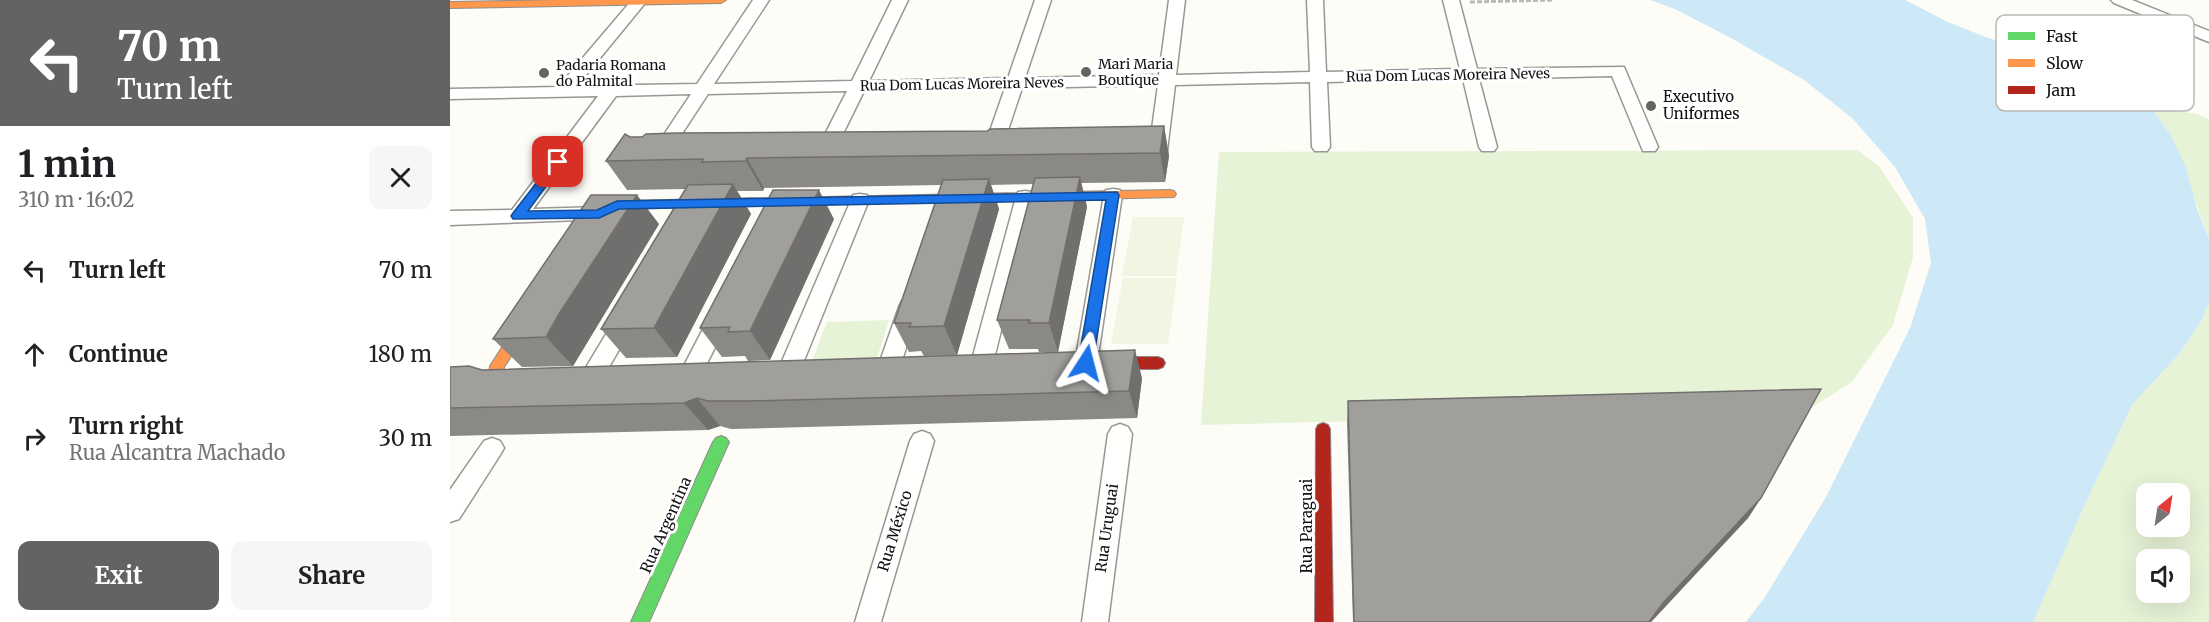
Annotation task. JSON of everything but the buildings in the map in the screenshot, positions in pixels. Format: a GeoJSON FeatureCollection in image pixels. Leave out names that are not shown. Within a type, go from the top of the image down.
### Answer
{"type":"FeatureCollection","features":[{"type":"Feature","properties":{"kind":"street"},"geometry":{"type":"LineString","coordinates":[[450,5],[721,0]]}},
{"type":"Feature","properties":{"kind":"street"},"geometry":{"type":"LineString","coordinates":[[656,160],[761,0]]}},
{"type":"Feature","properties":{"kind":"street"},"geometry":{"type":"LineString","coordinates":[[823,156],[900,0]]}},
{"type":"Feature","properties":{"kind":"street"},"geometry":{"type":"LineString","coordinates":[[991,154],[1043,0]]}},
{"type":"Feature","properties":{"kind":"street"},"geometry":{"type":"LineString","coordinates":[[1158,151],[1177,0]]}},
{"type":"Feature","properties":{"kind":"street"},"geometry":{"type":"LineString","coordinates":[[1315,0],[1321,147]]}},
{"type":"Feature","properties":{"kind":"street"},"geometry":{"type":"LineString","coordinates":[[2119,0],[2155,15]]}},
{"type":"Feature","properties":{"kind":"street"},"geometry":{"type":"LineString","coordinates":[[1451,1],[1488,147]]}},
{"type":"Feature","properties":{"kind":"street"},"geometry":{"type":"LineString","coordinates":[[563,92],[638,2]]}},
{"type":"Feature","properties":{"kind":"street"},"geometry":{"type":"LineString","coordinates":[[2194,31],[2209,37]]}},
{"type":"Feature","properties":{"kind":"street","name":"Rua Dom Lucas Moreira Neves"},"geometry":{"type":"LineString","coordinates":[[450,94],[1618,71],[1649,147]]}},
{"type":"Feature","properties":{"kind":"street"},"geometry":{"type":"LineString","coordinates":[[518,216],[611,91]]}},
{"type":"Feature","properties":{"kind":"street"},"geometry":{"type":"LineString","coordinates":[[450,218],[599,214],[617,205],[1170,194]]}},
{"type":"Feature","properties":{"kind":"street"},"geometry":{"type":"LineString","coordinates":[[1113,195],[1080,364],[1158,363]]}},
{"type":"Feature","properties":{"kind":"street"},"geometry":{"type":"LineString","coordinates":[[981,367],[1025,197]]}},
{"type":"Feature","properties":{"kind":"street"},"geometry":{"type":"LineString","coordinates":[[938,220],[945,199]]}},
{"type":"Feature","properties":{"kind":"street"},"geometry":{"type":"LineString","coordinates":[[788,373],[860,200]]}},
{"type":"Feature","properties":{"kind":"street"},"geometry":{"type":"LineString","coordinates":[[769,222],[779,202]]}},
{"type":"Feature","properties":{"kind":"street"},"geometry":{"type":"LineString","coordinates":[[683,223],[695,203]]}},
{"type":"Feature","properties":{"kind":"street"},"geometry":{"type":"LineString","coordinates":[[586,233],[599,214]]}},
{"type":"Feature","properties":{"kind":"street"},"geometry":{"type":"LineString","coordinates":[[888,370],[917,284]]}},
{"type":"Feature","properties":{"kind":"street"},"geometry":{"type":"LineString","coordinates":[[689,377],[732,294]]}},
{"type":"Feature","properties":{"kind":"street"},"geometry":{"type":"LineString","coordinates":[[590,380],[637,302]]}},
{"type":"Feature","properties":{"kind":"street"},"geometry":{"type":"LineString","coordinates":[[535,309],[497,366],[496,374],[502,380],[512,383],[546,382]]}},
{"type":"Feature","properties":{"kind":"street","name":"Rua Paraguai"},"geometry":{"type":"LineString","coordinates":[[1323,429],[1324,622]]}},
{"type":"Feature","properties":{"kind":"street","name":"Rua Uruguai"},"geometry":{"type":"LineString","coordinates":[[1095,622],[1120,434]]}},
{"type":"Feature","properties":{"kind":"street","name":"Rua México"},"geometry":{"type":"LineString","coordinates":[[868,622],[922,441]]}},
{"type":"Feature","properties":{"kind":"street","name":"Rua Argentina"},"geometry":{"type":"LineString","coordinates":[[640,622],[721,442]]}},
{"type":"Feature","properties":{"kind":"street"},"geometry":{"type":"LineString","coordinates":[[450,511],[492,448]]}},
{"type":"Feature","properties":{"kind":"path"},"geometry":{"type":"LineString","coordinates":[[1451,1],[1553,1]]}},
{"type":"Feature","properties":{"kind":"green space"},"geometry":{"type":"Polygon","coordinates":[[[2154,111],[2177,111],[2197,114],[2209,119],[2209,239],[2172,137],[2154,111]]]}},
{"type":"Feature","properties":{"kind":"green space"},"geometry":{"type":"Polygon","coordinates":[[[1857,150],[1879,166],[1913,218],[1913,257],[1893,325],[1852,382],[1808,410],[1201,425],[1219,152],[1857,150]]]}},
{"type":"Feature","properties":{"kind":"green space"},"geometry":{"type":"Polygon","coordinates":[[[1133,217],[1184,217],[1176,276],[1122,276],[1133,217]]]}},
{"type":"Feature","properties":{"kind":"green space"},"geometry":{"type":"Polygon","coordinates":[[[1123,278],[1177,278],[1168,344],[1111,344],[1123,278]]]}},
{"type":"Feature","properties":{"kind":"green space"},"geometry":{"type":"Polygon","coordinates":[[[2209,301],[2209,622],[2028,622],[2132,405],[2179,354],[2202,320],[2209,301]]]}},
{"type":"Feature","properties":{"kind":"green space"},"geometry":{"type":"Polygon","coordinates":[[[889,320],[877,358],[812,361],[827,322],[889,320]]]}},
{"type":"Feature","properties":{"kind":"water"},"geometry":{"type":"Polygon","coordinates":[[[1650,0],[1905,0],[1948,22],[1996,40],[1996,111],[2154,111],[2172,137],[2186,168],[2197,209],[2209,239],[2209,301],[2202,320],[2179,354],[2132,405],[2033,622],[1746,622],[1765,597],[1826,497],[1910,328],[1931,263],[1925,219],[1895,167],[1852,118],[1804,80],[1675,9],[1650,0]]]}},
{"type":"Feature","properties":{"kind":"traffic: fast"},"geometry":{"type":"LineString","coordinates":[[640,622],[721,442]]}},
{"type":"Feature","properties":{"kind":"traffic: slow"},"geometry":{"type":"LineString","coordinates":[[450,5],[721,0]]}},
{"type":"Feature","properties":{"kind":"traffic: slow"},"geometry":{"type":"LineString","coordinates":[[922,199],[1170,194]]}},
{"type":"Feature","properties":{"kind":"traffic: slow"},"geometry":{"type":"LineString","coordinates":[[529,318],[497,366],[496,374],[502,380],[529,382]]}},
{"type":"Feature","properties":{"kind":"traffic: jam"},"geometry":{"type":"LineString","coordinates":[[605,210],[617,205],[922,199]]}},
{"type":"Feature","properties":{"kind":"traffic: jam"},"geometry":{"type":"LineString","coordinates":[[1098,363],[1158,363]]}},
{"type":"Feature","properties":{"kind":"traffic: jam"},"geometry":{"type":"LineString","coordinates":[[1323,429],[1324,622]]}},
{"type":"Feature","properties":{"kind":"place","name":"Mari Maria Boutique"},"geometry":{"type":"Point","coordinates":[1086,72]}},
{"type":"Feature","properties":{"kind":"place","name":"Padaria Romana do Palmital"},"geometry":{"type":"Point","coordinates":[544,73]}},
{"type":"Feature","properties":{"kind":"place","name":"Executivo Uniformes"},"geometry":{"type":"Point","coordinates":[1651,106]}},
{"type":"Feature","properties":{"kind":"route"},"geometry":{"type":"LineString","coordinates":[[558,162],[518,216],[599,214],[617,205],[1113,195],[1086,363]]}}]}
